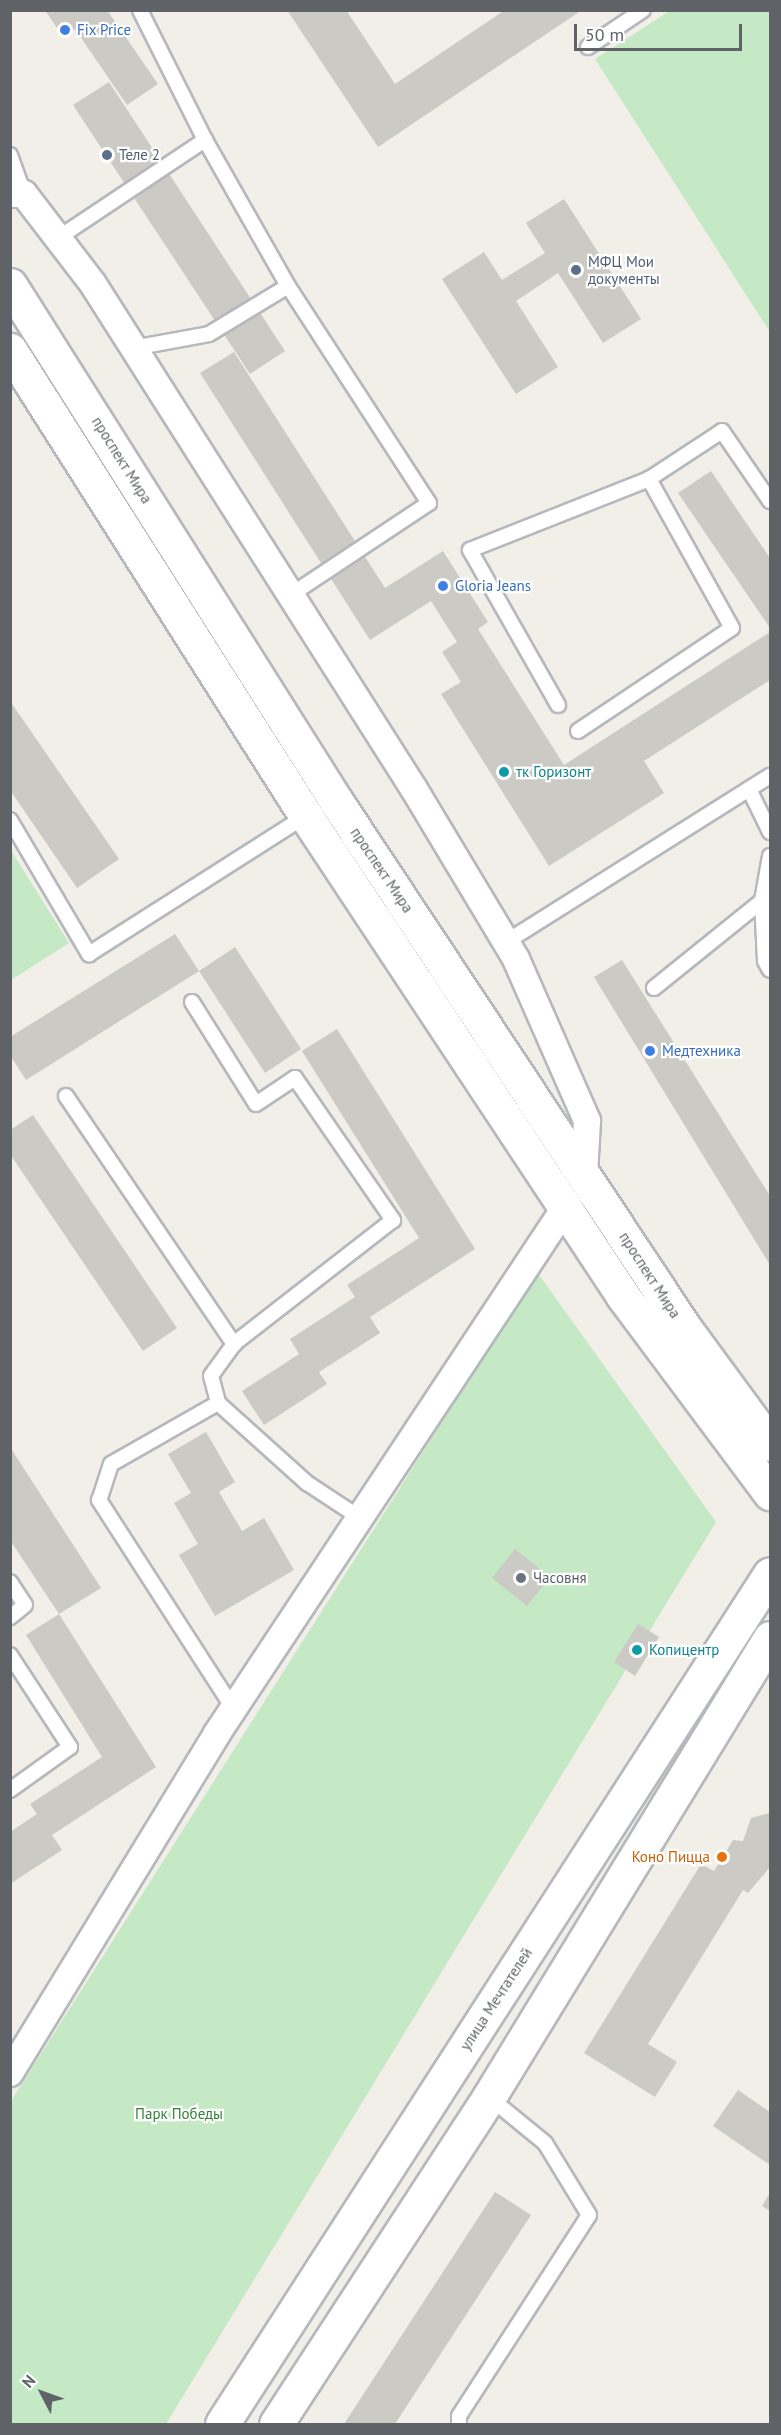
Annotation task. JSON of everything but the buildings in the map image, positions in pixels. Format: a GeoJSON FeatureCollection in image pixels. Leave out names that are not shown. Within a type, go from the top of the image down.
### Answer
{"type":"FeatureCollection","features":[{"type":"Feature","properties":{"kind":"street"},"geometry":{"type":"LineString","coordinates":[[17,194],[58,238],[93,284],[289,597],[414,789],[506,942],[587,1121],[584,1175]]}},
{"type":"Feature","properties":{"kind":"street","name":"проспект Мира"},"geometry":{"type":"LineString","coordinates":[[10,285],[336,801],[684,1327],[771,1444]]}},
{"type":"Feature","properties":{"kind":"street","name":"проспект Мира"},"geometry":{"type":"LineString","coordinates":[[10,350],[306,816],[564,1208],[623,1296],[771,1492]]}},
{"type":"Feature","properties":{"kind":"street"},"geometry":{"type":"LineString","coordinates":[[11,2069],[232,1708],[357,1516],[564,1208]]}},
{"type":"Feature","properties":{"kind":"street","name":"улица Мечтателей"},"geometry":{"type":"LineString","coordinates":[[222,2424],[771,1574]]}},
{"type":"Feature","properties":{"kind":"street"},"geometry":{"type":"LineString","coordinates":[[276,2424],[489,2097],[771,1638]]}},
{"type":"Feature","properties":{"kind":"lane"},"geometry":{"type":"LineString","coordinates":[[141,10],[205,141],[288,286],[429,503],[289,597]]}},
{"type":"Feature","properties":{"kind":"lane"},"geometry":{"type":"LineString","coordinates":[[588,47],[643,10]]}},
{"type":"Feature","properties":{"kind":"lane"},"geometry":{"type":"LineString","coordinates":[[58,238],[205,141]]}},
{"type":"Feature","properties":{"kind":"lane"},"geometry":{"type":"LineString","coordinates":[[10,155],[17,194]]}},
{"type":"Feature","properties":{"kind":"lane"},"geometry":{"type":"LineString","coordinates":[[133,348],[209,334],[288,286]]}},
{"type":"Feature","properties":{"kind":"lane"},"geometry":{"type":"LineString","coordinates":[[558,705],[470,550],[649,479],[722,431],[771,501]]}},
{"type":"Feature","properties":{"kind":"lane"},"geometry":{"type":"LineString","coordinates":[[578,730],[732,628],[649,479]]}},
{"type":"Feature","properties":{"kind":"lane"},"geometry":{"type":"LineString","coordinates":[[506,942],[771,776]]}},
{"type":"Feature","properties":{"kind":"lane"},"geometry":{"type":"LineString","coordinates":[[749,789],[771,832]]}},
{"type":"Feature","properties":{"kind":"lane"},"geometry":{"type":"LineString","coordinates":[[10,820],[88,954],[306,816]]}},
{"type":"Feature","properties":{"kind":"lane"},"geometry":{"type":"LineString","coordinates":[[771,856],[762,902],[765,961],[771,970]]}},
{"type":"Feature","properties":{"kind":"lane"},"geometry":{"type":"LineString","coordinates":[[654,988],[762,902]]}},
{"type":"Feature","properties":{"kind":"lane"},"geometry":{"type":"LineString","coordinates":[[192,1002],[256,1104],[295,1078],[393,1220],[234,1344],[211,1376],[218,1404],[307,1483],[357,1516]]}},
{"type":"Feature","properties":{"kind":"lane"},"geometry":{"type":"LineString","coordinates":[[66,1096],[234,1344]]}},
{"type":"Feature","properties":{"kind":"lane"},"geometry":{"type":"LineString","coordinates":[[218,1404],[111,1464],[99,1500],[232,1708]]}},
{"type":"Feature","properties":{"kind":"lane"},"geometry":{"type":"LineString","coordinates":[[10,1582],[26,1605],[10,1617]]}},
{"type":"Feature","properties":{"kind":"lane"},"geometry":{"type":"LineString","coordinates":[[10,1655],[70,1747],[10,1790]]}},
{"type":"Feature","properties":{"kind":"lane"},"geometry":{"type":"LineString","coordinates":[[459,2424],[459,2416],[589,2215],[544,2143],[489,2097]]}},
{"type":"Feature","properties":{"kind":"green space"},"geometry":{"type":"Polygon","coordinates":[[[671,10],[770,11],[770,332],[595,59],[671,10]]]}},
{"type":"Feature","properties":{"kind":"green space"},"geometry":{"type":"Polygon","coordinates":[[[10,849],[69,943],[11,980],[10,980],[10,849]]]}},
{"type":"Feature","properties":{"kind":"green space","name":"Парк Победы"},"geometry":{"type":"Polygon","coordinates":[[[537,1272],[716,1522],[166,2424],[11,2424],[11,2101],[537,1272]]]}},
{"type":"Feature","properties":{"kind":"place","name":"Fix Price"},"geometry":{"type":"Point","coordinates":[65,30]}},
{"type":"Feature","properties":{"kind":"place","name":"Теле 2"},"geometry":{"type":"Point","coordinates":[107,155]}},
{"type":"Feature","properties":{"kind":"place","name":"МФЦ Мои документы"},"geometry":{"type":"Point","coordinates":[576,270]}},
{"type":"Feature","properties":{"kind":"place","name":"Gloria Jeans"},"geometry":{"type":"Point","coordinates":[443,586]}},
{"type":"Feature","properties":{"kind":"place","name":"тк Горизонт"},"geometry":{"type":"Point","coordinates":[504,772]}},
{"type":"Feature","properties":{"kind":"place","name":"Медтехника"},"geometry":{"type":"Point","coordinates":[650,1051]}},
{"type":"Feature","properties":{"kind":"place","name":"Часовня"},"geometry":{"type":"Point","coordinates":[521,1578]}},
{"type":"Feature","properties":{"kind":"place","name":"Копицентр"},"geometry":{"type":"Point","coordinates":[637,1650]}},
{"type":"Feature","properties":{"kind":"place","name":"Коно Пицца"},"geometry":{"type":"Point","coordinates":[722,1857]}}]}
